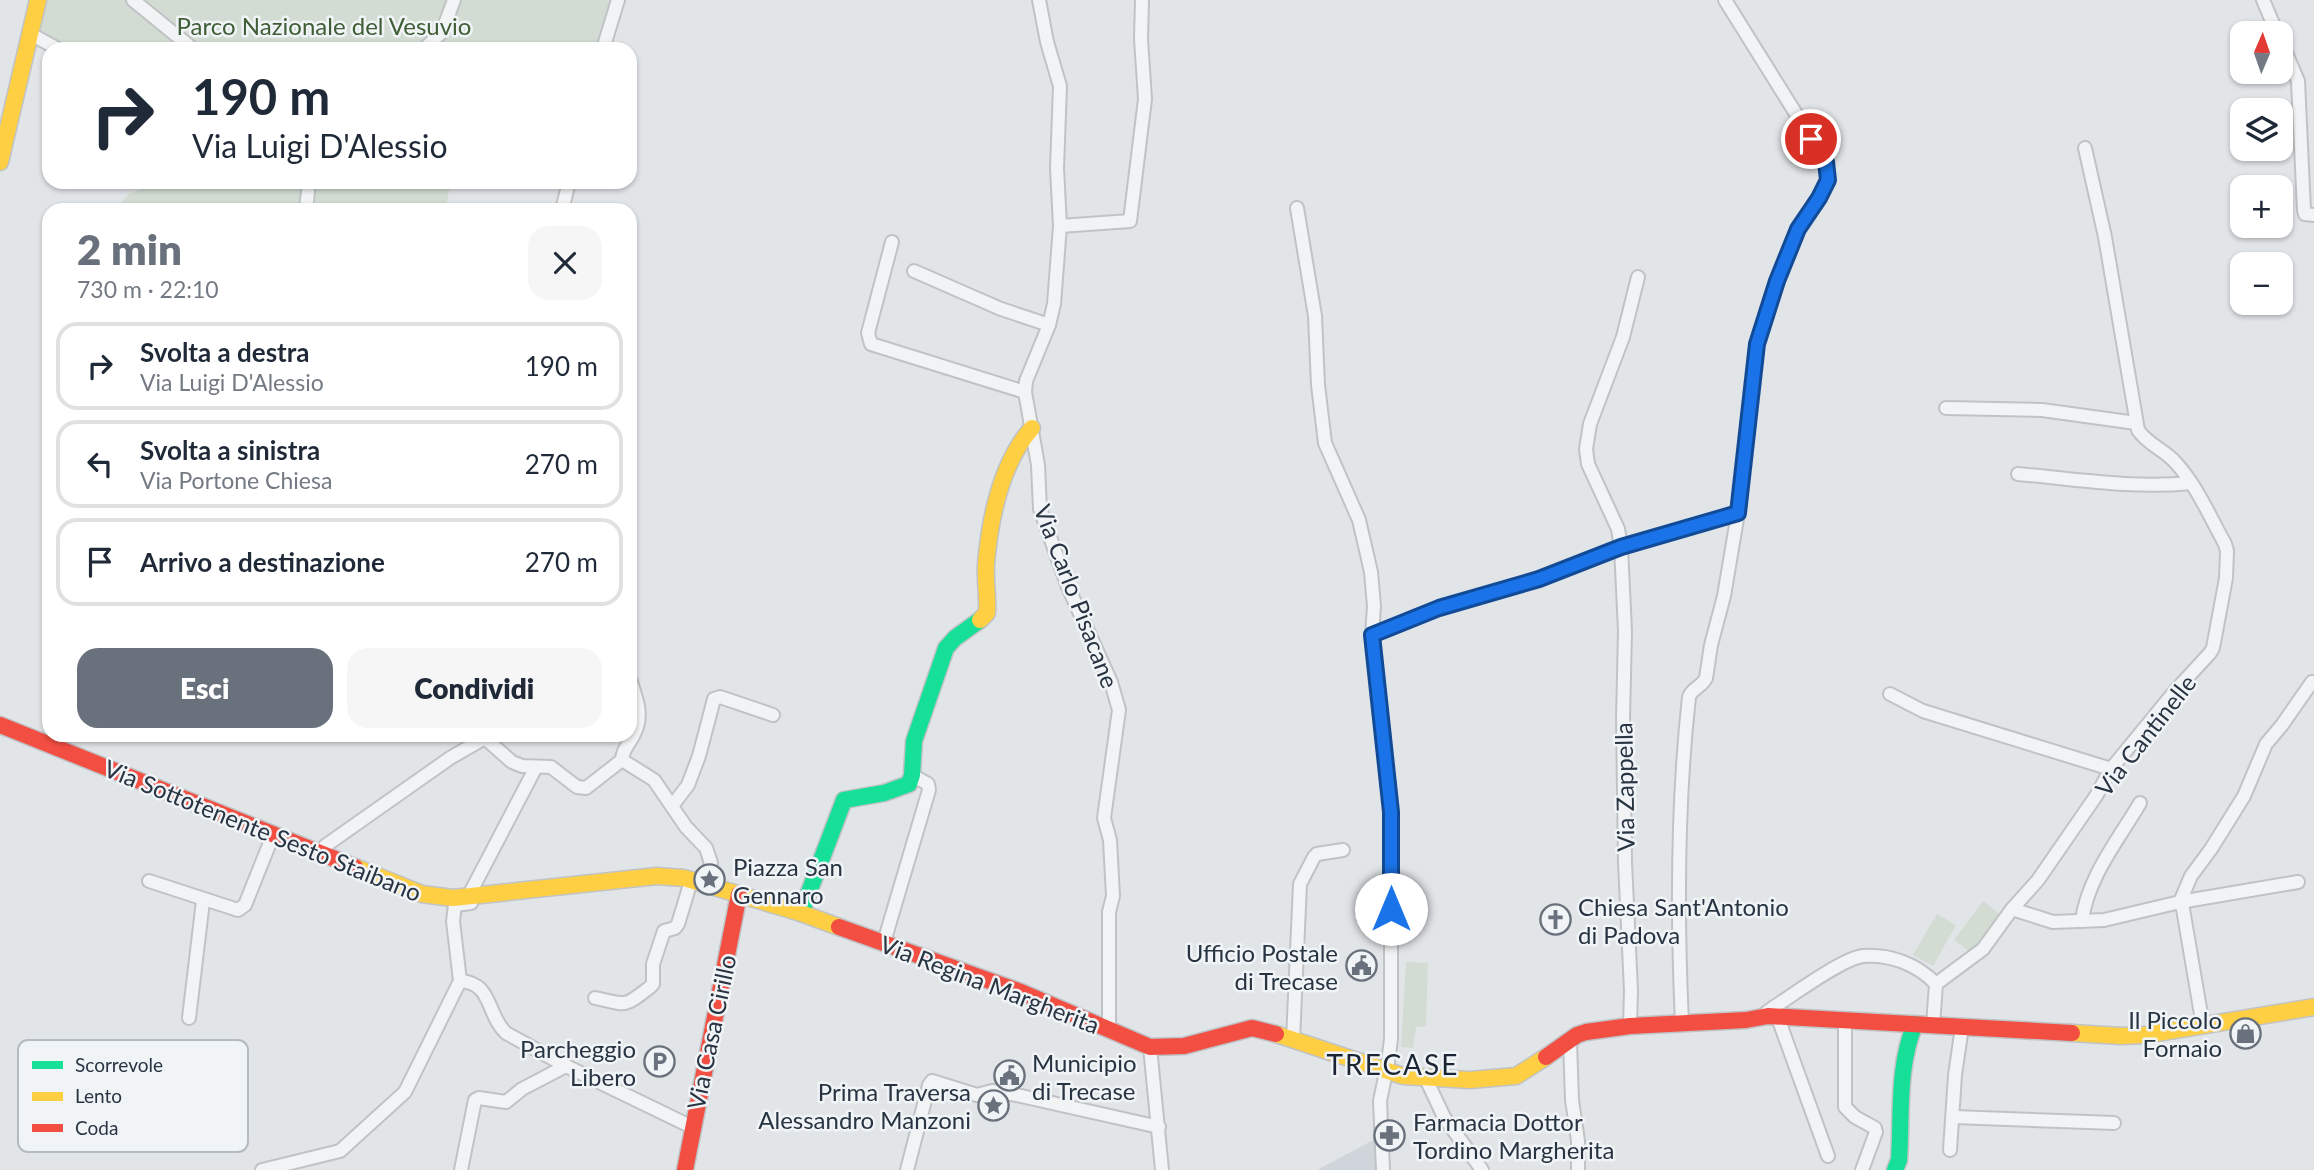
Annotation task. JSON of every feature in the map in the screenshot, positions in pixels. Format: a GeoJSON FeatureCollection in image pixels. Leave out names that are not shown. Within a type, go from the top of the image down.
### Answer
{"type":"FeatureCollection","features":[{"type":"Feature","properties":{"kind":"street"},"geometry":{"type":"LineString","coordinates":[[0,162],[38,0]]}},
{"type":"Feature","properties":{"kind":"street"},"geometry":{"type":"LineString","coordinates":[[133,0],[184,42]]}},
{"type":"Feature","properties":{"kind":"street"},"geometry":{"type":"LineString","coordinates":[[431,42],[442,32],[454,0]]}},
{"type":"Feature","properties":{"kind":"street"},"geometry":{"type":"LineString","coordinates":[[605,42],[618,0]]}},
{"type":"Feature","properties":{"kind":"street","name":"Via Carlo Pisacane"},"geometry":{"type":"LineString","coordinates":[[1039,0],[1047,42],[1060,86],[1057,168],[1060,226],[1054,304],[1025,392],[1038,465],[1040,509],[1068,587],[1111,682],[1119,710],[1104,818],[1110,840],[1113,896],[1109,912],[1109,1031]]}},
{"type":"Feature","properties":{"kind":"street"},"geometry":{"type":"LineString","coordinates":[[1060,226],[1130,221],[1145,99],[1141,39],[1142,0]]}},
{"type":"Feature","properties":{"kind":"street"},"geometry":{"type":"LineString","coordinates":[[1682,1023],[1680,835],[1683,754],[1689,697],[1691,691],[1704,683],[1706,678],[1711,645],[1724,596],[1738,513],[1757,344],[1777,281],[1798,229],[1828,180],[1826,162],[1725,0]]}},
{"type":"Feature","properties":{"kind":"street"},"geometry":{"type":"LineString","coordinates":[[2263,0],[2272,21]]}},
{"type":"Feature","properties":{"kind":"street"},"geometry":{"type":"LineString","coordinates":[[29,33],[45,42]]}},
{"type":"Feature","properties":{"kind":"street"},"geometry":{"type":"LineString","coordinates":[[2293,69],[2298,81],[2304,210],[2305,214],[2314,215]]}},
{"type":"Feature","properties":{"kind":"street"},"geometry":{"type":"LineString","coordinates":[[1946,408],[2042,410],[2136,423],[2119,310],[2085,148]]}},
{"type":"Feature","properties":{"kind":"street"},"geometry":{"type":"LineString","coordinates":[[1297,208],[1315,316],[1318,385],[1325,443],[1359,520],[1371,572],[1374,606],[1372,635],[1391,812],[1391,1039],[1380,1101],[1383,1170]]}},
{"type":"Feature","properties":{"kind":"street"},"geometry":{"type":"LineString","coordinates":[[892,242],[869,333],[871,344],[1025,392]]}},
{"type":"Feature","properties":{"kind":"street"},"geometry":{"type":"LineString","coordinates":[[914,271],[1001,309],[1049,325]]}},
{"type":"Feature","properties":{"kind":"street","name":"Via Zappella"},"geometry":{"type":"LineString","coordinates":[[1630,1026],[1622,719],[1625,631],[1621,547],[1618,529],[1588,464],[1586,449],[1590,424],[1623,337],[1638,277]]}},
{"type":"Feature","properties":{"kind":"street","name":"Via Cantinelle"},"geometry":{"type":"LineString","coordinates":[[1936,984],[1983,949],[2012,909],[2038,880],[2096,796],[2111,769],[2213,648],[2226,578],[2227,551],[2191,483],[2166,452],[2144,438],[2136,423]]}},
{"type":"Feature","properties":{"kind":"street"},"geometry":{"type":"LineString","coordinates":[[801,913],[845,800],[907,786],[912,775],[914,741],[946,648],[951,639],[987,613],[986,564],[999,495],[1018,444],[1023,435],[1032,428]]}},
{"type":"Feature","properties":{"kind":"street"},"geometry":{"type":"LineString","coordinates":[[2018,474],[2116,484],[2191,483]]}},
{"type":"Feature","properties":{"kind":"street"},"geometry":{"type":"LineString","coordinates":[[1372,635],[1439,608],[1539,579],[1621,547],[1738,513]]}},
{"type":"Feature","properties":{"kind":"street"},"geometry":{"type":"LineString","coordinates":[[2203,1026],[2180,902],[2191,876],[2244,796],[2266,744],[2312,681]]}},
{"type":"Feature","properties":{"kind":"street"},"geometry":{"type":"LineString","coordinates":[[1890,694],[1923,711],[2111,769]]}},
{"type":"Feature","properties":{"kind":"street"},"geometry":{"type":"LineString","coordinates":[[672,806],[688,785],[699,756],[714,699],[720,697],[773,715]]}},
{"type":"Feature","properties":{"kind":"street","name":"Via Sottotenente Sesto Staibano"},"geometry":{"type":"LineString","coordinates":[[0,725],[42,742]]}},
{"type":"Feature","properties":{"kind":"street","name":"Via Sottotenente Sesto Staibano"},"geometry":{"type":"LineString","coordinates":[[42,742],[422,894],[468,897],[668,876],[738,894]]}},
{"type":"Feature","properties":{"kind":"street"},"geometry":{"type":"LineString","coordinates":[[319,853],[403,790],[474,742]]}},
{"type":"Feature","properties":{"kind":"street"},"geometry":{"type":"LineString","coordinates":[[489,742],[506,759],[522,766],[551,767],[577,788],[586,788],[622,760]]}},
{"type":"Feature","properties":{"kind":"street"},"geometry":{"type":"LineString","coordinates":[[622,760],[622,754],[630,742]]}},
{"type":"Feature","properties":{"kind":"street"},"geometry":{"type":"LineString","coordinates":[[595,998],[630,1003],[653,984],[653,964],[664,931],[675,928],[678,924],[711,863],[706,848],[686,827],[654,780],[622,760]]}},
{"type":"Feature","properties":{"kind":"street"},"geometry":{"type":"LineString","coordinates":[[468,897],[536,767]]}},
{"type":"Feature","properties":{"kind":"street"},"geometry":{"type":"LineString","coordinates":[[884,942],[929,790],[928,784],[912,775]]}},
{"type":"Feature","properties":{"kind":"street"},"geometry":{"type":"LineString","coordinates":[[2082,920],[2084,904],[2104,863],[2140,803]]}},
{"type":"Feature","properties":{"kind":"street"},"geometry":{"type":"LineString","coordinates":[[149,881],[203,901],[238,910],[245,905],[273,835]]}},
{"type":"Feature","properties":{"kind":"street"},"geometry":{"type":"LineString","coordinates":[[1293,1040],[1300,884],[1317,854],[1343,849]]}},
{"type":"Feature","properties":{"kind":"street"},"geometry":{"type":"LineString","coordinates":[[2012,909],[2053,922],[2104,920],[2180,902],[2298,882]]}},
{"type":"Feature","properties":{"kind":"street"},"geometry":{"type":"LineString","coordinates":[[262,1170],[340,1152],[405,1092],[460,981],[453,921],[455,905],[531,896],[537,889]]}},
{"type":"Feature","properties":{"kind":"street","name":"Via Regina Margherita"},"geometry":{"type":"LineString","coordinates":[[738,894],[801,913],[1020,992],[1150,1047],[1184,1046],[1252,1028],[1265,1030],[1387,1072],[1426,1079],[1469,1080],[1516,1076],[1586,1032],[1630,1026],[1773,1017],[2121,1036],[2145,1035],[2314,1007]]}},
{"type":"Feature","properties":{"kind":"street","name":"Via Casa Cirillo"},"geometry":{"type":"LineString","coordinates":[[685,1170],[738,894]]}},
{"type":"Feature","properties":{"kind":"street"},"geometry":{"type":"LineString","coordinates":[[188,1018],[203,901]]}},
{"type":"Feature","properties":{"kind":"street"},"geometry":{"type":"LineString","coordinates":[[1828,1156],[1773,1017],[1767,1012],[1843,964],[1861,956],[1893,959],[1910,964],[1928,976],[1936,984],[1933,1026]]}},
{"type":"Feature","properties":{"kind":"street"},"geometry":{"type":"LineString","coordinates":[[460,981],[480,987],[500,1027],[506,1033],[566,1066],[692,1127]]}},
{"type":"Feature","properties":{"kind":"street"},"geometry":{"type":"LineString","coordinates":[[1845,1020],[1846,1107],[1855,1117],[1875,1128],[1876,1132],[1862,1170]]}},
{"type":"Feature","properties":{"kind":"street"},"geometry":{"type":"LineString","coordinates":[[1895,1170],[1899,1160],[1909,1035],[1915,1024]]}},
{"type":"Feature","properties":{"kind":"street"},"geometry":{"type":"LineString","coordinates":[[1950,1150],[1955,1075],[1962,1027]]}},
{"type":"Feature","properties":{"kind":"street"},"geometry":{"type":"LineString","coordinates":[[1570,1041],[1578,1170]]}},
{"type":"Feature","properties":{"kind":"street"},"geometry":{"type":"LineString","coordinates":[[1150,1047],[1162,1170]]}},
{"type":"Feature","properties":{"kind":"street"},"geometry":{"type":"LineString","coordinates":[[461,1170],[475,1100],[506,1102],[522,1089],[566,1066]]}},
{"type":"Feature","properties":{"kind":"street"},"geometry":{"type":"LineString","coordinates":[[1426,1079],[1444,1117],[1482,1170]]}},
{"type":"Feature","properties":{"kind":"street"},"geometry":{"type":"LineString","coordinates":[[907,1170],[932,1081],[977,1095],[992,1091],[1017,1095],[1159,1128]]}},
{"type":"Feature","properties":{"kind":"street"},"geometry":{"type":"LineString","coordinates":[[1954,1117],[2114,1123]]}},
{"type":"Feature","properties":{"kind":"shaded area"},"geometry":{"type":"Polygon","coordinates":[[[1375,1139],[1377,1170],[1317,1170],[1364,1145],[1375,1139]]]}},
{"type":"Feature","properties":{"kind":"green space","name":"Parco Nazionale del Vesuvio"},"geometry":{"type":"Polygon","coordinates":[[[36,0],[622,0],[610,42],[42,42],[42,45],[26,36],[36,0]]]}},
{"type":"Feature","properties":{"kind":"green space"},"geometry":{"type":"Polygon","coordinates":[[[142,189],[449,189],[447,203],[121,203],[129,194],[142,189]]]}},
{"type":"Feature","properties":{"kind":"green space"},"geometry":{"type":"Polygon","coordinates":[[[1983,901],[2002,916],[1973,954],[1954,940],[1983,901]]]}},
{"type":"Feature","properties":{"kind":"green space"},"geometry":{"type":"Polygon","coordinates":[[[1937,914],[1956,925],[1933,966],[1913,955],[1937,914]]]}},
{"type":"Feature","properties":{"kind":"green space"},"geometry":{"type":"Polygon","coordinates":[[[1406,962],[1428,963],[1426,1026],[1416,1027],[1413,1048],[1401,1047],[1406,962]]]}},
{"type":"Feature","properties":{"kind":"traffic: fast"},"geometry":{"type":"LineString","coordinates":[[801,913],[844,800],[884,793],[909,784],[914,741],[946,648],[980,620]]}},
{"type":"Feature","properties":{"kind":"traffic: fast"},"geometry":{"type":"LineString","coordinates":[[1895,1170],[1899,1160],[1905,1057],[1915,1024]]}},
{"type":"Feature","properties":{"kind":"traffic: slow"},"geometry":{"type":"LineString","coordinates":[[0,162],[38,0]]}},
{"type":"Feature","properties":{"kind":"traffic: slow"},"geometry":{"type":"LineString","coordinates":[[980,620],[987,613],[986,564],[994,510],[1012,458],[1032,428]]}},
{"type":"Feature","properties":{"kind":"traffic: slow"},"geometry":{"type":"LineString","coordinates":[[355,867],[422,894],[453,898],[657,876],[684,878],[839,927]]}},
{"type":"Feature","properties":{"kind":"traffic: slow"},"geometry":{"type":"LineString","coordinates":[[2072,1033],[2145,1035],[2314,1007]]}},
{"type":"Feature","properties":{"kind":"traffic: slow"},"geometry":{"type":"LineString","coordinates":[[1276,1034],[1403,1076],[1470,1080],[1516,1076],[1546,1057]]}},
{"type":"Feature","properties":{"kind":"traffic: jam"},"geometry":{"type":"LineString","coordinates":[[0,725],[42,742]]}},
{"type":"Feature","properties":{"kind":"traffic: jam"},"geometry":{"type":"LineString","coordinates":[[42,742],[355,867]]}},
{"type":"Feature","properties":{"kind":"traffic: jam"},"geometry":{"type":"LineString","coordinates":[[685,1170],[739,894]]}},
{"type":"Feature","properties":{"kind":"traffic: jam"},"geometry":{"type":"LineString","coordinates":[[839,927],[1021,992],[1150,1047],[1184,1046],[1252,1028],[1276,1034]]}},
{"type":"Feature","properties":{"kind":"traffic: jam"},"geometry":{"type":"LineString","coordinates":[[1546,1057],[1577,1035],[1586,1032],[1630,1026],[1746,1020],[1768,1016],[2072,1033]]}},
{"type":"Feature","properties":{"kind":"place","name":"Piazza San Gennaro"},"geometry":{"type":"Point","coordinates":[710,880]}},
{"type":"Feature","properties":{"kind":"place","name":"Chiesa Sant'Antonio di Padova"},"geometry":{"type":"Point","coordinates":[1555,920]}},
{"type":"Feature","properties":{"kind":"place","name":"Ufficio Postale di Trecase"},"geometry":{"type":"Point","coordinates":[1361,966]}},
{"type":"Feature","properties":{"kind":"place","name":"Il Piccolo Fornaio"},"geometry":{"type":"Point","coordinates":[2245,1033]}},
{"type":"Feature","properties":{"kind":"place","name":"Parcheggio Libero"},"geometry":{"type":"Point","coordinates":[659,1062]}},
{"type":"Feature","properties":{"kind":"place","name":"Municipio di Trecase"},"geometry":{"type":"Point","coordinates":[1009,1076]}},
{"type":"Feature","properties":{"kind":"place","name":"Prima Traversa Alessandro Manzoni"},"geometry":{"type":"Point","coordinates":[994,1105]}},
{"type":"Feature","properties":{"kind":"place","name":"Farmacia Dottor Tordino Margherita"},"geometry":{"type":"Point","coordinates":[1390,1135]}},
{"type":"Feature","properties":{"kind":"district","name":"TRECASE"},"geometry":{"type":"Point","coordinates":[1393,1064]}},
{"type":"Feature","properties":{"kind":"route"},"geometry":{"type":"LineString","coordinates":[[1391,909],[1391,812],[1372,635],[1439,608],[1539,579],[1621,547],[1738,513],[1757,344],[1777,281],[1798,229],[1828,180],[1826,162],[1811,139]]}}]}
